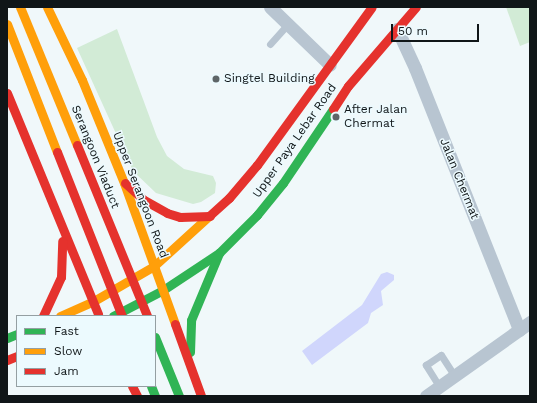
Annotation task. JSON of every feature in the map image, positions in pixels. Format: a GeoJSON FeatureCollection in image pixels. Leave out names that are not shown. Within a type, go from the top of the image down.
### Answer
{"type":"FeatureCollection","features":[{"type":"Feature","properties":{"kind":"main road","name":"Serangoon Viaduct"},"geometry":{"type":"LineString","coordinates":[[20,7],[147,315]]}},
{"type":"Feature","properties":{"kind":"main road","name":"Upper Serangoon Road"},"geometry":{"type":"LineString","coordinates":[[47,7],[82,80],[124,183],[201,396]]}},
{"type":"Feature","properties":{"kind":"main road","name":"Upper Paya Lebar Road"},"geometry":{"type":"LineString","coordinates":[[62,315],[92,302],[154,266],[210,216],[257,165],[372,7]]}},
{"type":"Feature","properties":{"kind":"main road","name":"Upper Paya Lebar Road"},"geometry":{"type":"LineString","coordinates":[[115,315],[163,290],[220,253],[258,216],[283,183],[348,86],[416,7]]}},
{"type":"Feature","properties":{"kind":"main road"},"geometry":{"type":"LineString","coordinates":[[7,24],[122,315]]}},
{"type":"Feature","properties":{"kind":"main road"},"geometry":{"type":"LineString","coordinates":[[7,94],[62,232],[92,302],[99,315]]}},
{"type":"Feature","properties":{"kind":"main road"},"geometry":{"type":"LineString","coordinates":[[124,183],[144,200],[167,213],[180,217],[210,216]]}},
{"type":"Feature","properties":{"kind":"main road"},"geometry":{"type":"LineString","coordinates":[[43,315],[61,277],[62,232]]}},
{"type":"Feature","properties":{"kind":"main road"},"geometry":{"type":"LineString","coordinates":[[191,369],[189,340],[191,320],[220,253]]}},
{"type":"Feature","properties":{"kind":"main road"},"geometry":{"type":"LineString","coordinates":[[156,339],[179,396]]}},
{"type":"Feature","properties":{"kind":"street"},"geometry":{"type":"LineString","coordinates":[[270,7],[330,65]]}},
{"type":"Feature","properties":{"kind":"street","name":"Jalan Chermat"},"geometry":{"type":"LineString","coordinates":[[397,30],[415,68],[519,330]]}},
{"type":"Feature","properties":{"kind":"street"},"geometry":{"type":"LineString","coordinates":[[428,393],[530,322]]}},
{"type":"Feature","properties":{"kind":"lane"},"geometry":{"type":"LineString","coordinates":[[270,44],[288,24]]}},
{"type":"Feature","properties":{"kind":"lane"},"geometry":{"type":"LineString","coordinates":[[428,393],[426,365],[441,355],[454,376]]}},
{"type":"Feature","properties":{"kind":"green space"},"geometry":{"type":"Polygon","coordinates":[[[506,7],[530,7],[530,42],[520,46],[506,7]]]}},
{"type":"Feature","properties":{"kind":"green space"},"geometry":{"type":"Polygon","coordinates":[[[117,29],[157,137],[167,156],[184,169],[213,176],[216,183],[215,193],[201,202],[193,204],[156,193],[133,171],[77,48],[117,29]]]}},
{"type":"Feature","properties":{"kind":"water"},"geometry":{"type":"Polygon","coordinates":[[[387,272],[394,275],[394,280],[381,291],[383,305],[371,313],[368,323],[312,365],[302,351],[362,305],[381,274],[387,272]]]}},
{"type":"Feature","properties":{"kind":"traffic: fast"},"geometry":{"type":"LineString","coordinates":[[115,315],[163,290],[219,253],[257,215],[283,183],[333,109]]}},
{"type":"Feature","properties":{"kind":"traffic: fast"},"geometry":{"type":"LineString","coordinates":[[190,352],[191,320],[219,253]]}},
{"type":"Feature","properties":{"kind":"traffic: fast"},"geometry":{"type":"LineString","coordinates":[[7,338],[16,334]]}},
{"type":"Feature","properties":{"kind":"traffic: fast"},"geometry":{"type":"LineString","coordinates":[[156,339],[179,396]]}},
{"type":"Feature","properties":{"kind":"traffic: fast"},"geometry":{"type":"LineString","coordinates":[[151,387],[155,396]]}},
{"type":"Feature","properties":{"kind":"traffic: slow"},"geometry":{"type":"LineString","coordinates":[[20,7],[77,145]]}},
{"type":"Feature","properties":{"kind":"traffic: slow"},"geometry":{"type":"LineString","coordinates":[[47,7],[82,80],[124,183],[175,324]]}},
{"type":"Feature","properties":{"kind":"traffic: slow"},"geometry":{"type":"LineString","coordinates":[[7,24],[57,152]]}},
{"type":"Feature","properties":{"kind":"traffic: slow"},"geometry":{"type":"LineString","coordinates":[[62,315],[92,302],[154,266],[209,216]]}},
{"type":"Feature","properties":{"kind":"traffic: jam"},"geometry":{"type":"LineString","coordinates":[[209,216],[229,198],[257,165],[372,7]]}},
{"type":"Feature","properties":{"kind":"traffic: jam"},"geometry":{"type":"LineString","coordinates":[[333,109],[348,86],[416,7]]}},
{"type":"Feature","properties":{"kind":"traffic: jam"},"geometry":{"type":"LineString","coordinates":[[7,93],[98,314]]}},
{"type":"Feature","properties":{"kind":"traffic: jam"},"geometry":{"type":"LineString","coordinates":[[77,145],[147,315]]}},
{"type":"Feature","properties":{"kind":"traffic: jam"},"geometry":{"type":"LineString","coordinates":[[57,152],[122,315]]}},
{"type":"Feature","properties":{"kind":"traffic: jam"},"geometry":{"type":"LineString","coordinates":[[125,183],[144,200],[167,213],[180,217],[210,216]]}},
{"type":"Feature","properties":{"kind":"traffic: jam"},"geometry":{"type":"LineString","coordinates":[[43,315],[61,277],[62,241]]}},
{"type":"Feature","properties":{"kind":"traffic: jam"},"geometry":{"type":"LineString","coordinates":[[175,324],[201,396]]}},
{"type":"Feature","properties":{"kind":"traffic: jam"},"geometry":{"type":"LineString","coordinates":[[7,360],[16,356]]}},
{"type":"Feature","properties":{"kind":"traffic: jam"},"geometry":{"type":"LineString","coordinates":[[132,387],[137,396]]}},
{"type":"Feature","properties":{"kind":"place","name":"Singtel Building"},"geometry":{"type":"Point","coordinates":[216,79]}},
{"type":"Feature","properties":{"kind":"place","name":"After Jalan Chermat"},"geometry":{"type":"Point","coordinates":[336,117]}}]}
